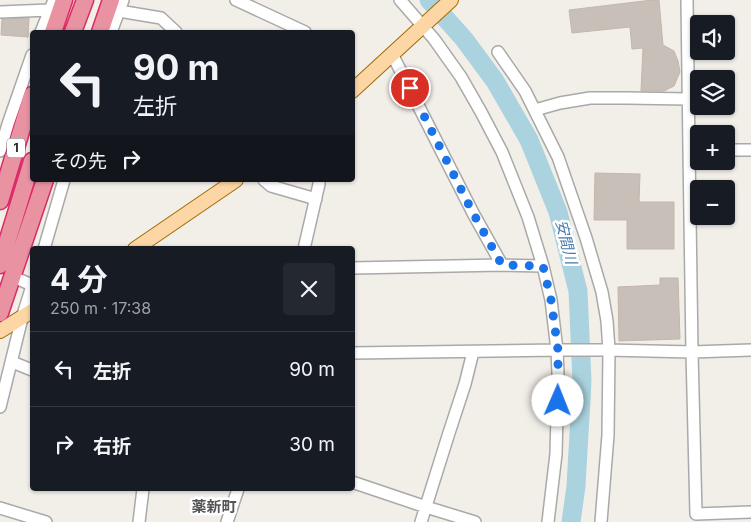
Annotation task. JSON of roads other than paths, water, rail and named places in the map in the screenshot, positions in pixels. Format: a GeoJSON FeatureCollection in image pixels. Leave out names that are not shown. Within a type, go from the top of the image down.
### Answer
{"type":"FeatureCollection","features":[{"type":"Feature","properties":{"kind":"highway"},"geometry":{"type":"LineString","coordinates":[[55,30],[64,0]]}},
{"type":"Feature","properties":{"kind":"highway"},"geometry":{"type":"LineString","coordinates":[[74,30],[85,0]]}},
{"type":"Feature","properties":{"kind":"highway"},"geometry":{"type":"LineString","coordinates":[[94,30],[103,0]]}},
{"type":"Feature","properties":{"kind":"highway"},"geometry":{"type":"LineString","coordinates":[[101,30],[118,4]]}},
{"type":"Feature","properties":{"kind":"highway","name":"1"},"geometry":{"type":"LineString","coordinates":[[0,201],[30,102]]}},
{"type":"Feature","properties":{"kind":"highway","name":"1"},"geometry":{"type":"LineString","coordinates":[[0,265],[30,168]]}},
{"type":"Feature","properties":{"kind":"highway"},"geometry":{"type":"LineString","coordinates":[[0,313],[44,182]]}},
{"type":"Feature","properties":{"kind":"main road"},"geometry":{"type":"LineString","coordinates":[[355,87],[451,0]]}},
{"type":"Feature","properties":{"kind":"main road"},"geometry":{"type":"LineString","coordinates":[[139,246],[233,182]]}},
{"type":"Feature","properties":{"kind":"main road"},"geometry":{"type":"LineString","coordinates":[[0,331],[28,314]]}},
{"type":"Feature","properties":{"kind":"street"},"geometry":{"type":"LineString","coordinates":[[236,0],[301,30]]}},
{"type":"Feature","properties":{"kind":"street"},"geometry":{"type":"LineString","coordinates":[[400,0],[424,24],[461,77],[502,152],[528,217],[543,266],[551,300],[558,350],[556,454],[548,522]]}},
{"type":"Feature","properties":{"kind":"street"},"geometry":{"type":"LineString","coordinates":[[687,0],[688,99],[691,125]]}},
{"type":"Feature","properties":{"kind":"street"},"geometry":{"type":"LineString","coordinates":[[112,30],[118,4],[161,18],[174,30]]}},
{"type":"Feature","properties":{"kind":"street"},"geometry":{"type":"LineString","coordinates":[[0,12],[51,5],[42,30]]}},
{"type":"Feature","properties":{"kind":"street"},"geometry":{"type":"LineString","coordinates":[[498,52],[525,91],[558,157],[586,238],[602,292],[609,350],[608,435],[601,522]]}},
{"type":"Feature","properties":{"kind":"street"},"geometry":{"type":"LineString","coordinates":[[392,54],[473,213],[502,265]]}},
{"type":"Feature","properties":{"kind":"street"},"geometry":{"type":"LineString","coordinates":[[0,152],[30,61]]}},
{"type":"Feature","properties":{"kind":"street"},"geometry":{"type":"LineString","coordinates":[[534,110],[590,98],[688,99]]}},
{"type":"Feature","properties":{"kind":"street"},"geometry":{"type":"LineString","coordinates":[[735,150],[751,150]]}},
{"type":"Feature","properties":{"kind":"street"},"geometry":{"type":"LineString","coordinates":[[694,170],[692,352],[696,518],[751,512]]}},
{"type":"Feature","properties":{"kind":"street"},"geometry":{"type":"LineString","coordinates":[[45,246],[63,182]]}},
{"type":"Feature","properties":{"kind":"street"},"geometry":{"type":"LineString","coordinates":[[266,182],[271,186],[316,199]]}},
{"type":"Feature","properties":{"kind":"street"},"geometry":{"type":"LineString","coordinates":[[305,246],[319,182]]}},
{"type":"Feature","properties":{"kind":"street"},"geometry":{"type":"LineString","coordinates":[[355,268],[543,266]]}},
{"type":"Feature","properties":{"kind":"street"},"geometry":{"type":"LineString","coordinates":[[18,279],[30,284]]}},
{"type":"Feature","properties":{"kind":"street"},"geometry":{"type":"LineString","coordinates":[[0,407],[28,314],[30,300]]}},
{"type":"Feature","properties":{"kind":"street"},"geometry":{"type":"LineString","coordinates":[[355,353],[558,350],[692,352],[751,350]]}},
{"type":"Feature","properties":{"kind":"street"},"geometry":{"type":"LineString","coordinates":[[421,522],[465,384],[473,352]]}},
{"type":"Feature","properties":{"kind":"street"},"geometry":{"type":"LineString","coordinates":[[12,362],[30,369]]}},
{"type":"Feature","properties":{"kind":"street"},"geometry":{"type":"LineString","coordinates":[[355,483],[475,522]]}},
{"type":"Feature","properties":{"kind":"street"},"geometry":{"type":"LineString","coordinates":[[139,522],[143,491]]}},
{"type":"Feature","properties":{"kind":"street"},"geometry":{"type":"LineString","coordinates":[[227,522],[237,491]]}},
{"type":"Feature","properties":{"kind":"street"},"geometry":{"type":"LineString","coordinates":[[0,508],[46,522]]}},
{"type":"Feature","properties":{"kind":"waterway","name":"安間川"},"geometry":{"type":"LineString","coordinates":[[429,0],[464,39],[495,81],[529,140],[558,212],[578,291],[582,381],[576,486],[571,522]]}},
{"type":"Feature","properties":{"kind":"district","name":"薬新町"},"geometry":{"type":"Point","coordinates":[214,507]}}]}
